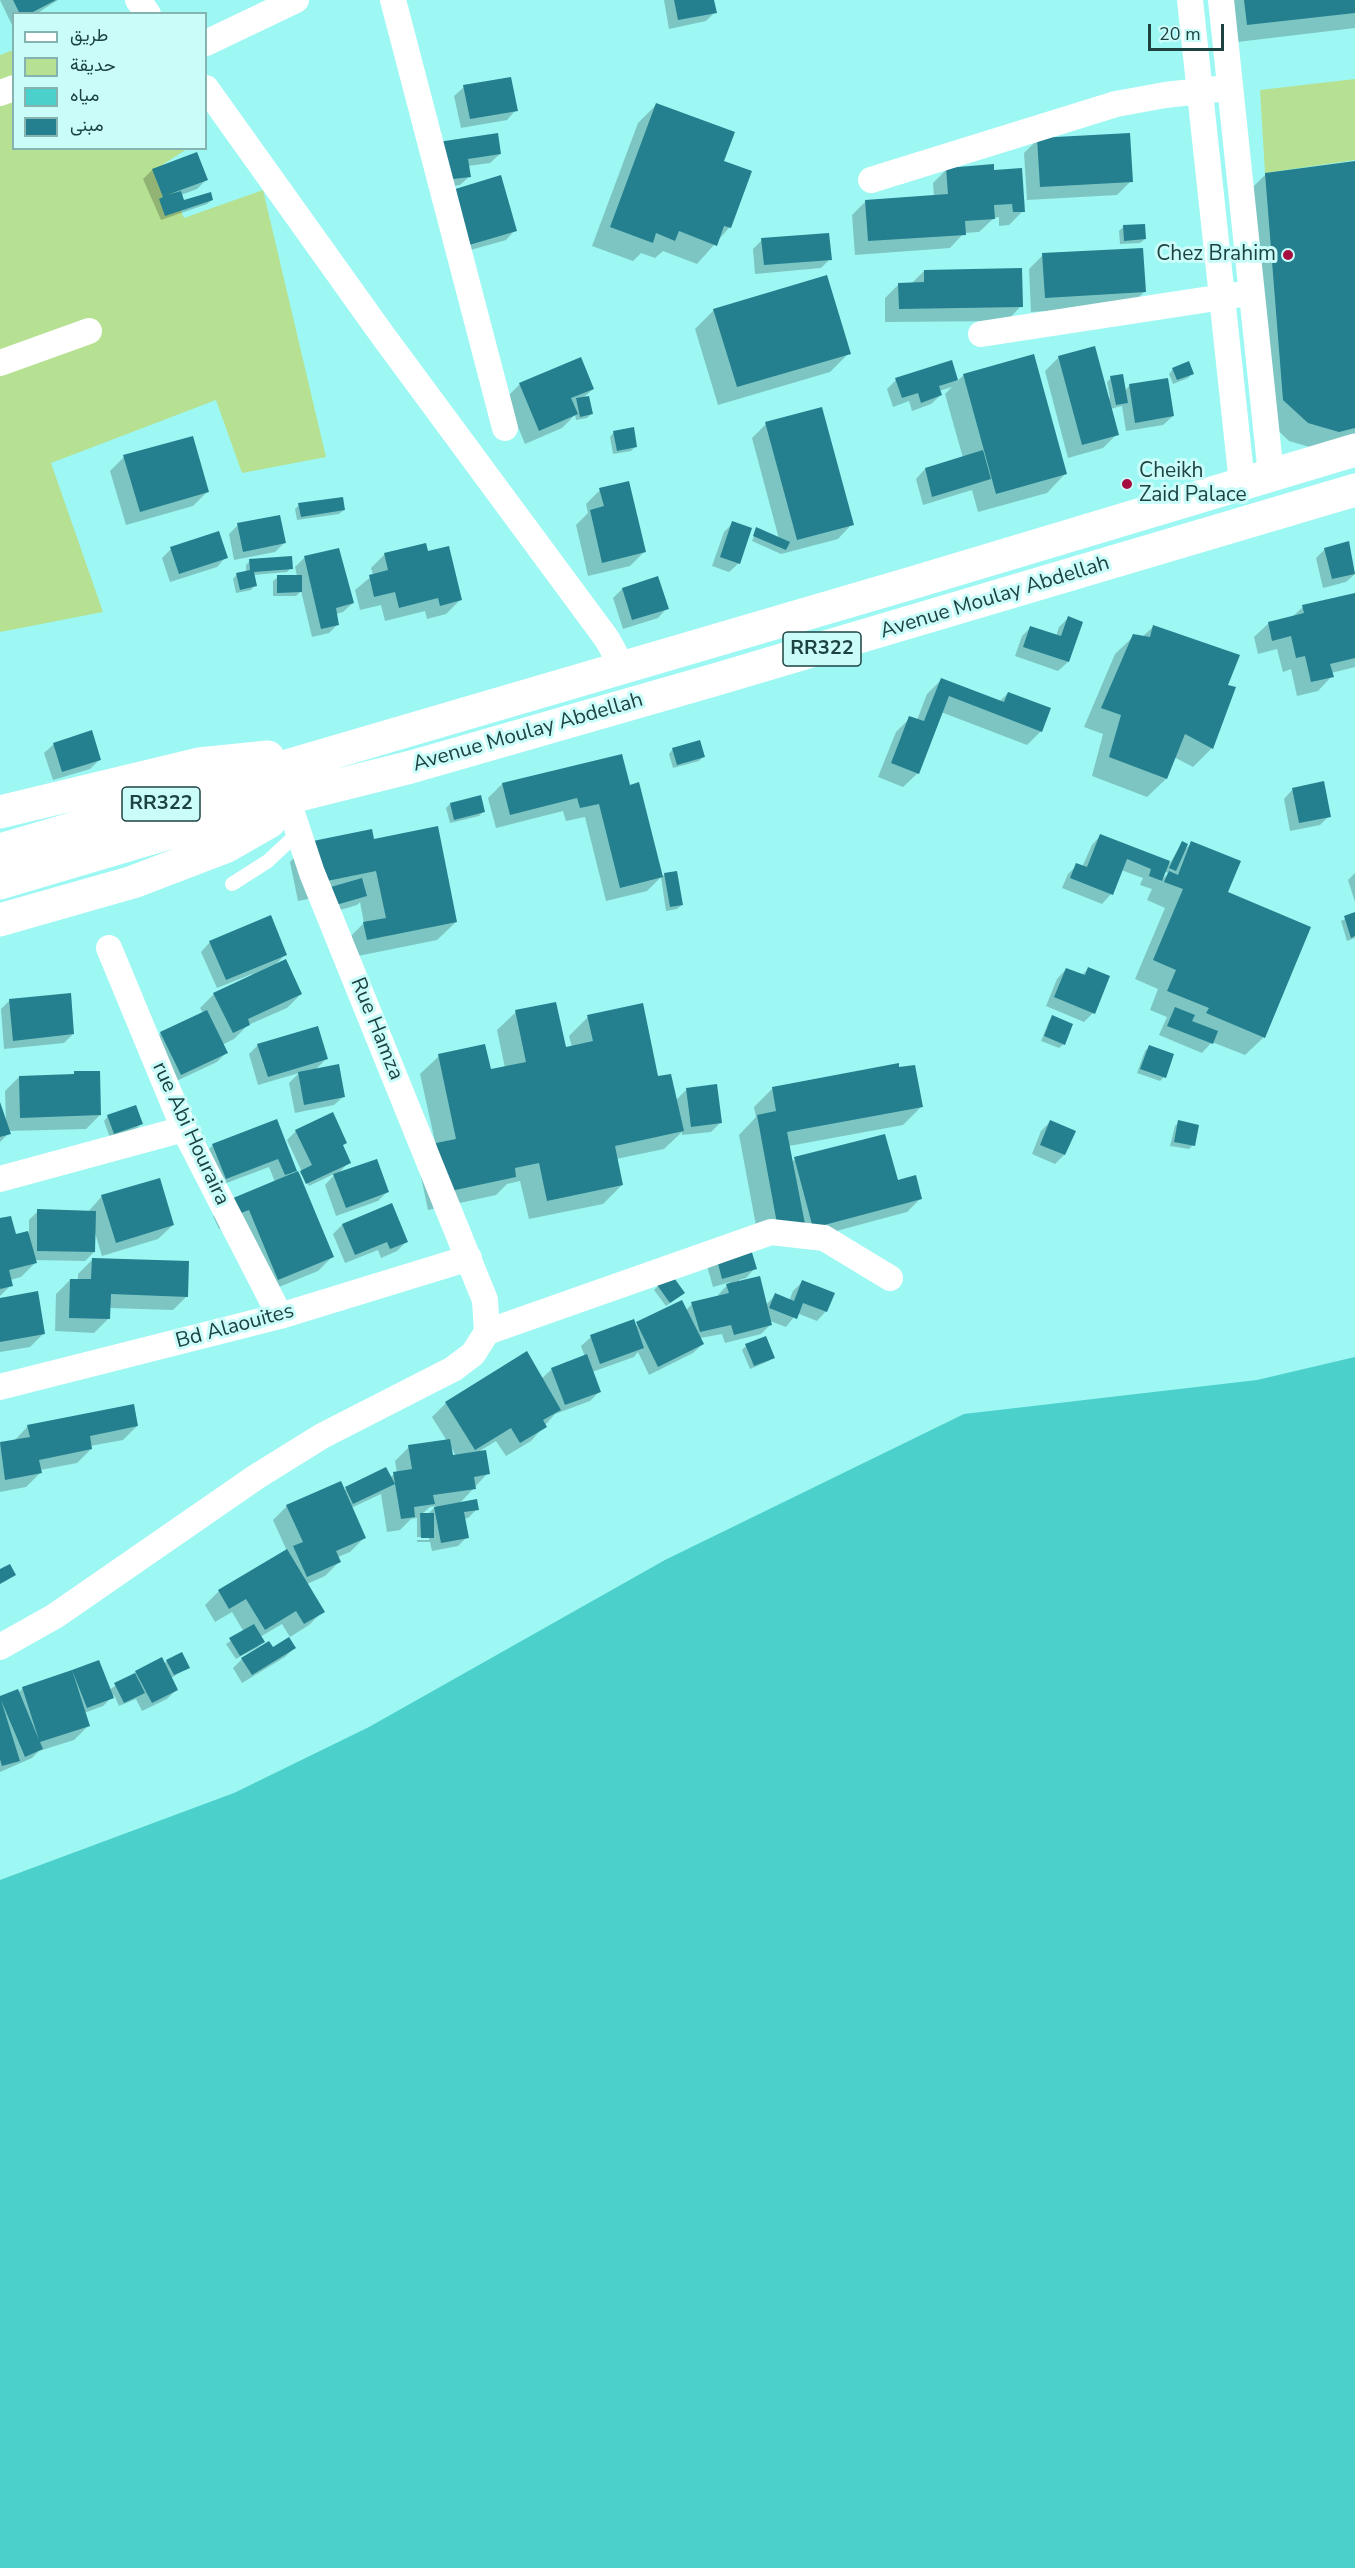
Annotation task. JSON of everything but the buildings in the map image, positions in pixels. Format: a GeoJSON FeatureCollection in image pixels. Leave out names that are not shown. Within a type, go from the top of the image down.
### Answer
{"type":"FeatureCollection","features":[{"type":"Feature","properties":{"kind":"main road","name":"Avenue Moulay Abdellah"},"geometry":{"type":"LineString","coordinates":[[0,850],[1355,450]]}},
{"type":"Feature","properties":{"kind":"main road","name":"Avenue Moulay Abdellah"},"geometry":{"type":"LineString","coordinates":[[0,883],[287,798],[411,767],[714,680],[1355,489]]}},
{"type":"Feature","properties":{"kind":"main road","name":"Avenue Moulay Abdellah"},"geometry":{"type":"LineString","coordinates":[[0,812],[199,764],[265,758],[321,757]]}},
{"type":"Feature","properties":{"kind":"main road"},"geometry":{"type":"LineString","coordinates":[[0,920],[133,882],[227,846],[269,822],[287,798]]}},
{"type":"Feature","properties":{"kind":"street"},"geometry":{"type":"LineString","coordinates":[[207,43],[296,0]]}},
{"type":"Feature","properties":{"kind":"street"},"geometry":{"type":"LineString","coordinates":[[393,0],[505,428]]}},
{"type":"Feature","properties":{"kind":"street"},"geometry":{"type":"LineString","coordinates":[[1190,0],[1221,298],[1256,479]]}},
{"type":"Feature","properties":{"kind":"street"},"geometry":{"type":"LineString","coordinates":[[1221,0],[1251,291],[1256,479]]}},
{"type":"Feature","properties":{"kind":"street"},"geometry":{"type":"LineString","coordinates":[[871,180],[1116,104],[1230,87]]}},
{"type":"Feature","properties":{"kind":"street"},"geometry":{"type":"LineString","coordinates":[[207,89],[381,333],[607,639],[622,668]]}},
{"type":"Feature","properties":{"kind":"street"},"geometry":{"type":"LineString","coordinates":[[981,334],[1221,298],[1251,291]]}},
{"type":"Feature","properties":{"kind":"street"},"geometry":{"type":"LineString","coordinates":[[0,363],[89,331]]}},
{"type":"Feature","properties":{"kind":"street","name":"Rue Hamza"},"geometry":{"type":"LineString","coordinates":[[287,798],[312,873],[485,1300],[487,1332]]}},
{"type":"Feature","properties":{"kind":"street","name":"rue Abi Houraira"},"geometry":{"type":"LineString","coordinates":[[109,948],[184,1129],[280,1316]]}},
{"type":"Feature","properties":{"kind":"street"},"geometry":{"type":"LineString","coordinates":[[0,1179],[184,1129]]}},
{"type":"Feature","properties":{"kind":"street"},"geometry":{"type":"LineString","coordinates":[[0,1647],[64,1611],[256,1477],[322,1436],[453,1369],[473,1354],[487,1332],[771,1232],[824,1238],[890,1278]]}},
{"type":"Feature","properties":{"kind":"street","name":"Bd Alaouites"},"geometry":{"type":"LineString","coordinates":[[0,1387],[280,1316],[468,1258]]}},
{"type":"Feature","properties":{"kind":"lane"},"geometry":{"type":"LineString","coordinates":[[232,884],[268,861],[299,832]]}},
{"type":"Feature","properties":{"kind":"green space"},"geometry":{"type":"Polygon","coordinates":[[[12,50],[12,150],[185,150],[162,165],[184,218],[263,190],[326,457],[242,473],[216,400],[51,463],[103,612],[0,632],[0,55],[12,50]]]}},
{"type":"Feature","properties":{"kind":"green space"},"geometry":{"type":"Polygon","coordinates":[[[1355,79],[1355,160],[1265,173],[1260,90],[1355,79]]]}},
{"type":"Feature","properties":{"kind":"water"},"geometry":{"type":"Polygon","coordinates":[[[1355,1357],[1355,2568],[0,2568],[0,1880],[234,1793],[369,1727],[665,1560],[964,1414],[1257,1380],[1355,1357]]]}},
{"type":"Feature","properties":{"kind":"place","name":"Chez Brahim"},"geometry":{"type":"Point","coordinates":[1288,255]}},
{"type":"Feature","properties":{"kind":"place","name":"Cheikh Zaid Palace"},"geometry":{"type":"Point","coordinates":[1127,484]}}]}
